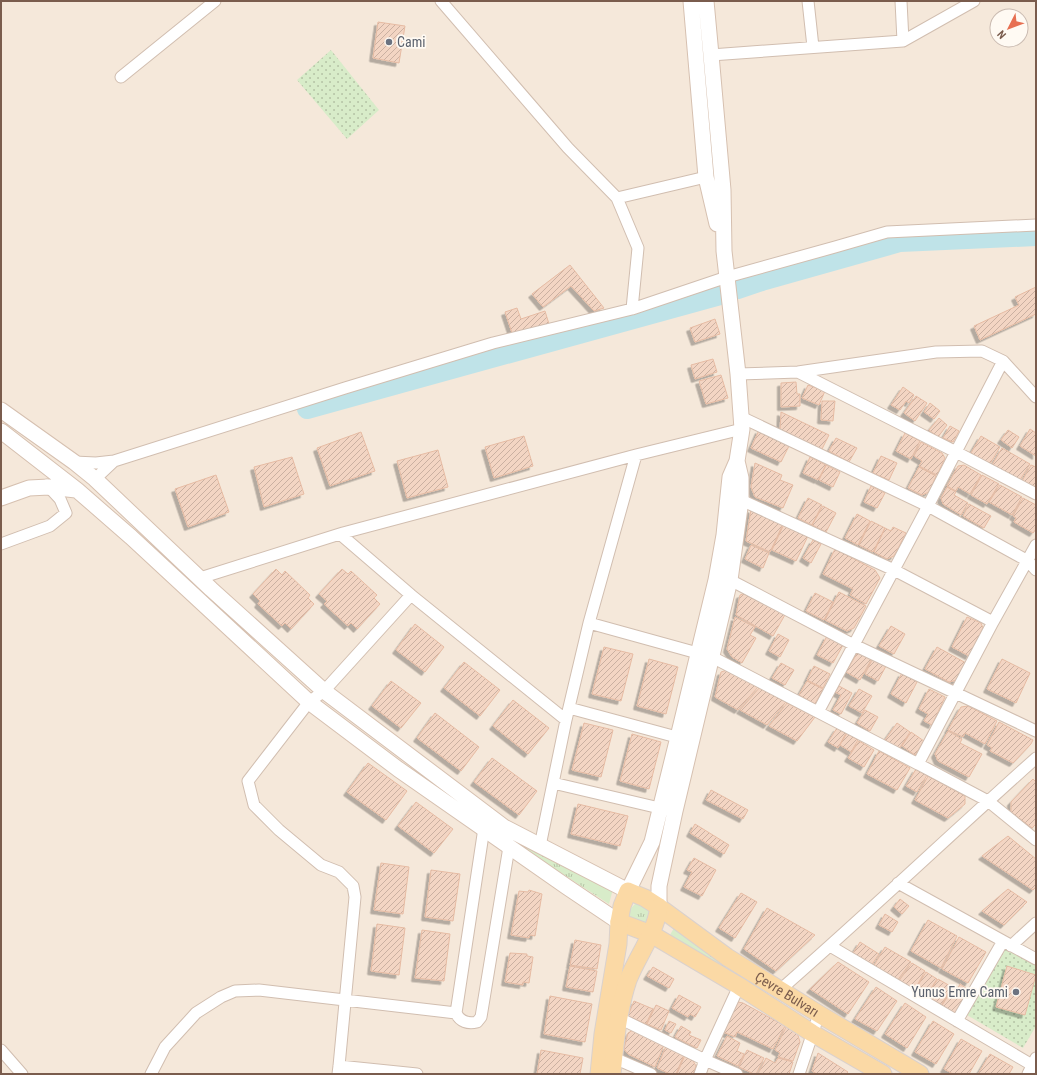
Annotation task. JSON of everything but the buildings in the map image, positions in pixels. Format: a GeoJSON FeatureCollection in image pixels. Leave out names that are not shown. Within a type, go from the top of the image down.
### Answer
{"type":"FeatureCollection","features":[{"type":"Feature","properties":{"kind":"main road"},"geometry":{"type":"LineString","coordinates":[[691,1],[706,177],[724,251]]}},
{"type":"Feature","properties":{"kind":"main road"},"geometry":{"type":"LineString","coordinates":[[705,655],[724,535],[730,477],[737,461],[741,423],[738,374],[724,251],[723,190],[706,1]]}},
{"type":"Feature","properties":{"kind":"main road"},"geometry":{"type":"LineString","coordinates":[[1,410],[74,462],[95,479],[200,578],[324,691],[504,827],[628,891]]}},
{"type":"Feature","properties":{"kind":"main road"},"geometry":{"type":"LineString","coordinates":[[1,431],[49,480],[77,490],[131,537],[308,702],[398,769],[619,922]]}},
{"type":"Feature","properties":{"kind":"main road"},"geometry":{"type":"LineString","coordinates":[[613,1066],[619,1018],[629,978],[651,934],[657,918],[659,907],[659,886],[675,811],[685,739],[705,655],[730,580],[742,500],[741,478],[737,461]]}},
{"type":"Feature","properties":{"kind":"main road"},"geometry":{"type":"LineString","coordinates":[[1,498],[49,480],[74,462]]}},
{"type":"Feature","properties":{"kind":"main road"},"geometry":{"type":"LineString","coordinates":[[77,490],[95,479]]}},
{"type":"Feature","properties":{"kind":"main road"},"geometry":{"type":"LineString","coordinates":[[598,1074],[618,944],[619,922],[622,906],[652,842],[660,808],[685,739]]}},
{"type":"Feature","properties":{"kind":"main road","name":"Çevre Bulvarı"},"geometry":{"type":"LineString","coordinates":[[628,891],[645,898],[659,907],[727,957],[920,1074]]}},
{"type":"Feature","properties":{"kind":"main road","name":"Çevre Bulvarı"},"geometry":{"type":"LineString","coordinates":[[619,922],[651,934],[739,986],[812,1033],[883,1074]]}},
{"type":"Feature","properties":{"kind":"street"},"geometry":{"type":"LineString","coordinates":[[121,77],[215,1]]}},
{"type":"Feature","properties":{"kind":"street"},"geometry":{"type":"LineString","coordinates":[[441,1],[563,142],[618,198],[638,248],[632,308]]}},
{"type":"Feature","properties":{"kind":"street"},"geometry":{"type":"LineString","coordinates":[[808,1],[813,47]]}},
{"type":"Feature","properties":{"kind":"street"},"geometry":{"type":"LineString","coordinates":[[901,1],[903,41]]}},
{"type":"Feature","properties":{"kind":"street"},"geometry":{"type":"LineString","coordinates":[[711,55],[903,41],[974,1]]}},
{"type":"Feature","properties":{"kind":"street"},"geometry":{"type":"LineString","coordinates":[[618,198],[706,177]]}},
{"type":"Feature","properties":{"kind":"street"},"geometry":{"type":"LineString","coordinates":[[74,462],[96,463],[114,461],[338,390],[493,343],[632,308],[727,277],[887,232],[1036,225]]}},
{"type":"Feature","properties":{"kind":"street"},"geometry":{"type":"LineString","coordinates":[[738,374],[798,372],[936,352],[982,351],[1003,361],[1036,397]]}},
{"type":"Feature","properties":{"kind":"street"},"geometry":{"type":"LineString","coordinates":[[818,712],[928,506],[1003,361]]}},
{"type":"Feature","properties":{"kind":"street"},"geometry":{"type":"LineString","coordinates":[[798,372],[1036,494]]}},
{"type":"Feature","properties":{"kind":"street"},"geometry":{"type":"LineString","coordinates":[[200,578],[340,534],[636,455],[741,423],[928,506],[1028,561],[1036,570]]}},
{"type":"Feature","properties":{"kind":"street"},"geometry":{"type":"LineString","coordinates":[[540,846],[566,720],[589,623],[636,455]]}},
{"type":"Feature","properties":{"kind":"street"},"geometry":{"type":"LineString","coordinates":[[95,479],[114,461]]}},
{"type":"Feature","properties":{"kind":"street"},"geometry":{"type":"LineString","coordinates":[[1,544],[50,526],[66,513],[49,480]]}},
{"type":"Feature","properties":{"kind":"street"},"geometry":{"type":"LineString","coordinates":[[742,500],[894,570],[993,622]]}},
{"type":"Feature","properties":{"kind":"street"},"geometry":{"type":"LineString","coordinates":[[340,534],[411,594],[566,720]]}},
{"type":"Feature","properties":{"kind":"street"},"geometry":{"type":"LineString","coordinates":[[918,764],[993,622],[1036,545]]}},
{"type":"Feature","properties":{"kind":"street"},"geometry":{"type":"LineString","coordinates":[[730,580],[854,645],[1036,730]]}},
{"type":"Feature","properties":{"kind":"street"},"geometry":{"type":"LineString","coordinates":[[411,594],[324,691],[308,702],[248,780],[254,805],[279,830],[321,865],[339,872],[353,886],[355,897],[350,959],[338,1070],[417,1074]]}},
{"type":"Feature","properties":{"kind":"street"},"geometry":{"type":"LineString","coordinates":[[589,623],[705,655],[988,801],[1036,840]]}},
{"type":"Feature","properties":{"kind":"street"},"geometry":{"type":"LineString","coordinates":[[569,708],[685,739]]}},
{"type":"Feature","properties":{"kind":"street"},"geometry":{"type":"LineString","coordinates":[[780,990],[1036,758]]}},
{"type":"Feature","properties":{"kind":"street"},"geometry":{"type":"LineString","coordinates":[[553,783],[675,811]]}},
{"type":"Feature","properties":{"kind":"street"},"geometry":{"type":"LineString","coordinates":[[484,828],[456,1013],[458,1018],[464,1022],[478,1022],[481,1017],[509,847]]}},
{"type":"Feature","properties":{"kind":"street"},"geometry":{"type":"LineString","coordinates":[[898,883],[1036,960]]}},
{"type":"Feature","properties":{"kind":"street"},"geometry":{"type":"LineString","coordinates":[[957,1021],[1007,944],[1036,923]]}},
{"type":"Feature","properties":{"kind":"street"},"geometry":{"type":"LineString","coordinates":[[830,946],[1032,1066]]}},
{"type":"Feature","properties":{"kind":"street"},"geometry":{"type":"LineString","coordinates":[[700,1074],[739,986]]}},
{"type":"Feature","properties":{"kind":"street"},"geometry":{"type":"LineString","coordinates":[[151,1074],[165,1048],[196,1013],[221,997],[235,991],[259,990],[456,1013]]}},
{"type":"Feature","properties":{"kind":"street"},"geometry":{"type":"LineString","coordinates":[[803,1072],[812,1033],[819,1014]]}},
{"type":"Feature","properties":{"kind":"street"},"geometry":{"type":"LineString","coordinates":[[619,1018],[737,1074]]}},
{"type":"Feature","properties":{"kind":"street"},"geometry":{"type":"LineString","coordinates":[[2,1052],[22,1074]]}},
{"type":"Feature","properties":{"kind":"street"},"geometry":{"type":"LineString","coordinates":[[613,1066],[651,1074]]}},
{"type":"Feature","properties":{"kind":"shaded area"},"geometry":{"type":"Polygon","coordinates":[[[1,1],[1036,1],[1036,1074],[1,1074],[1,1]]]}},
{"type":"Feature","properties":{"kind":"green space"},"geometry":{"type":"Polygon","coordinates":[[[331,50],[379,110],[347,139],[297,80],[331,50]]]}},
{"type":"Feature","properties":{"kind":"green space"},"geometry":{"type":"Polygon","coordinates":[[[524,844],[613,889],[609,904],[521,847],[524,844]]]}},
{"type":"Feature","properties":{"kind":"green space"},"geometry":{"type":"Polygon","coordinates":[[[638,903],[650,910],[648,920],[643,924],[631,919],[629,916],[630,909],[638,903]]]}},
{"type":"Feature","properties":{"kind":"green space"},"geometry":{"type":"Polygon","coordinates":[[[675,926],[764,988],[761,992],[670,935],[675,926]]]}},
{"type":"Feature","properties":{"kind":"green space"},"geometry":{"type":"Polygon","coordinates":[[[1005,947],[1036,965],[1036,1026],[1023,1048],[967,1015],[1005,947]]]}},
{"type":"Feature","properties":{"kind":"waterway"},"geometry":{"type":"LineString","coordinates":[[738,289],[900,242],[1036,236]]}},
{"type":"Feature","properties":{"kind":"waterway"},"geometry":{"type":"LineString","coordinates":[[307,409],[720,295]]}},
{"type":"Feature","properties":{"kind":"place","name":"Cami"},"geometry":{"type":"Point","coordinates":[389,42]}},
{"type":"Feature","properties":{"kind":"place","name":"Yunus Emre Cami"},"geometry":{"type":"Point","coordinates":[1016,992]}}]}
